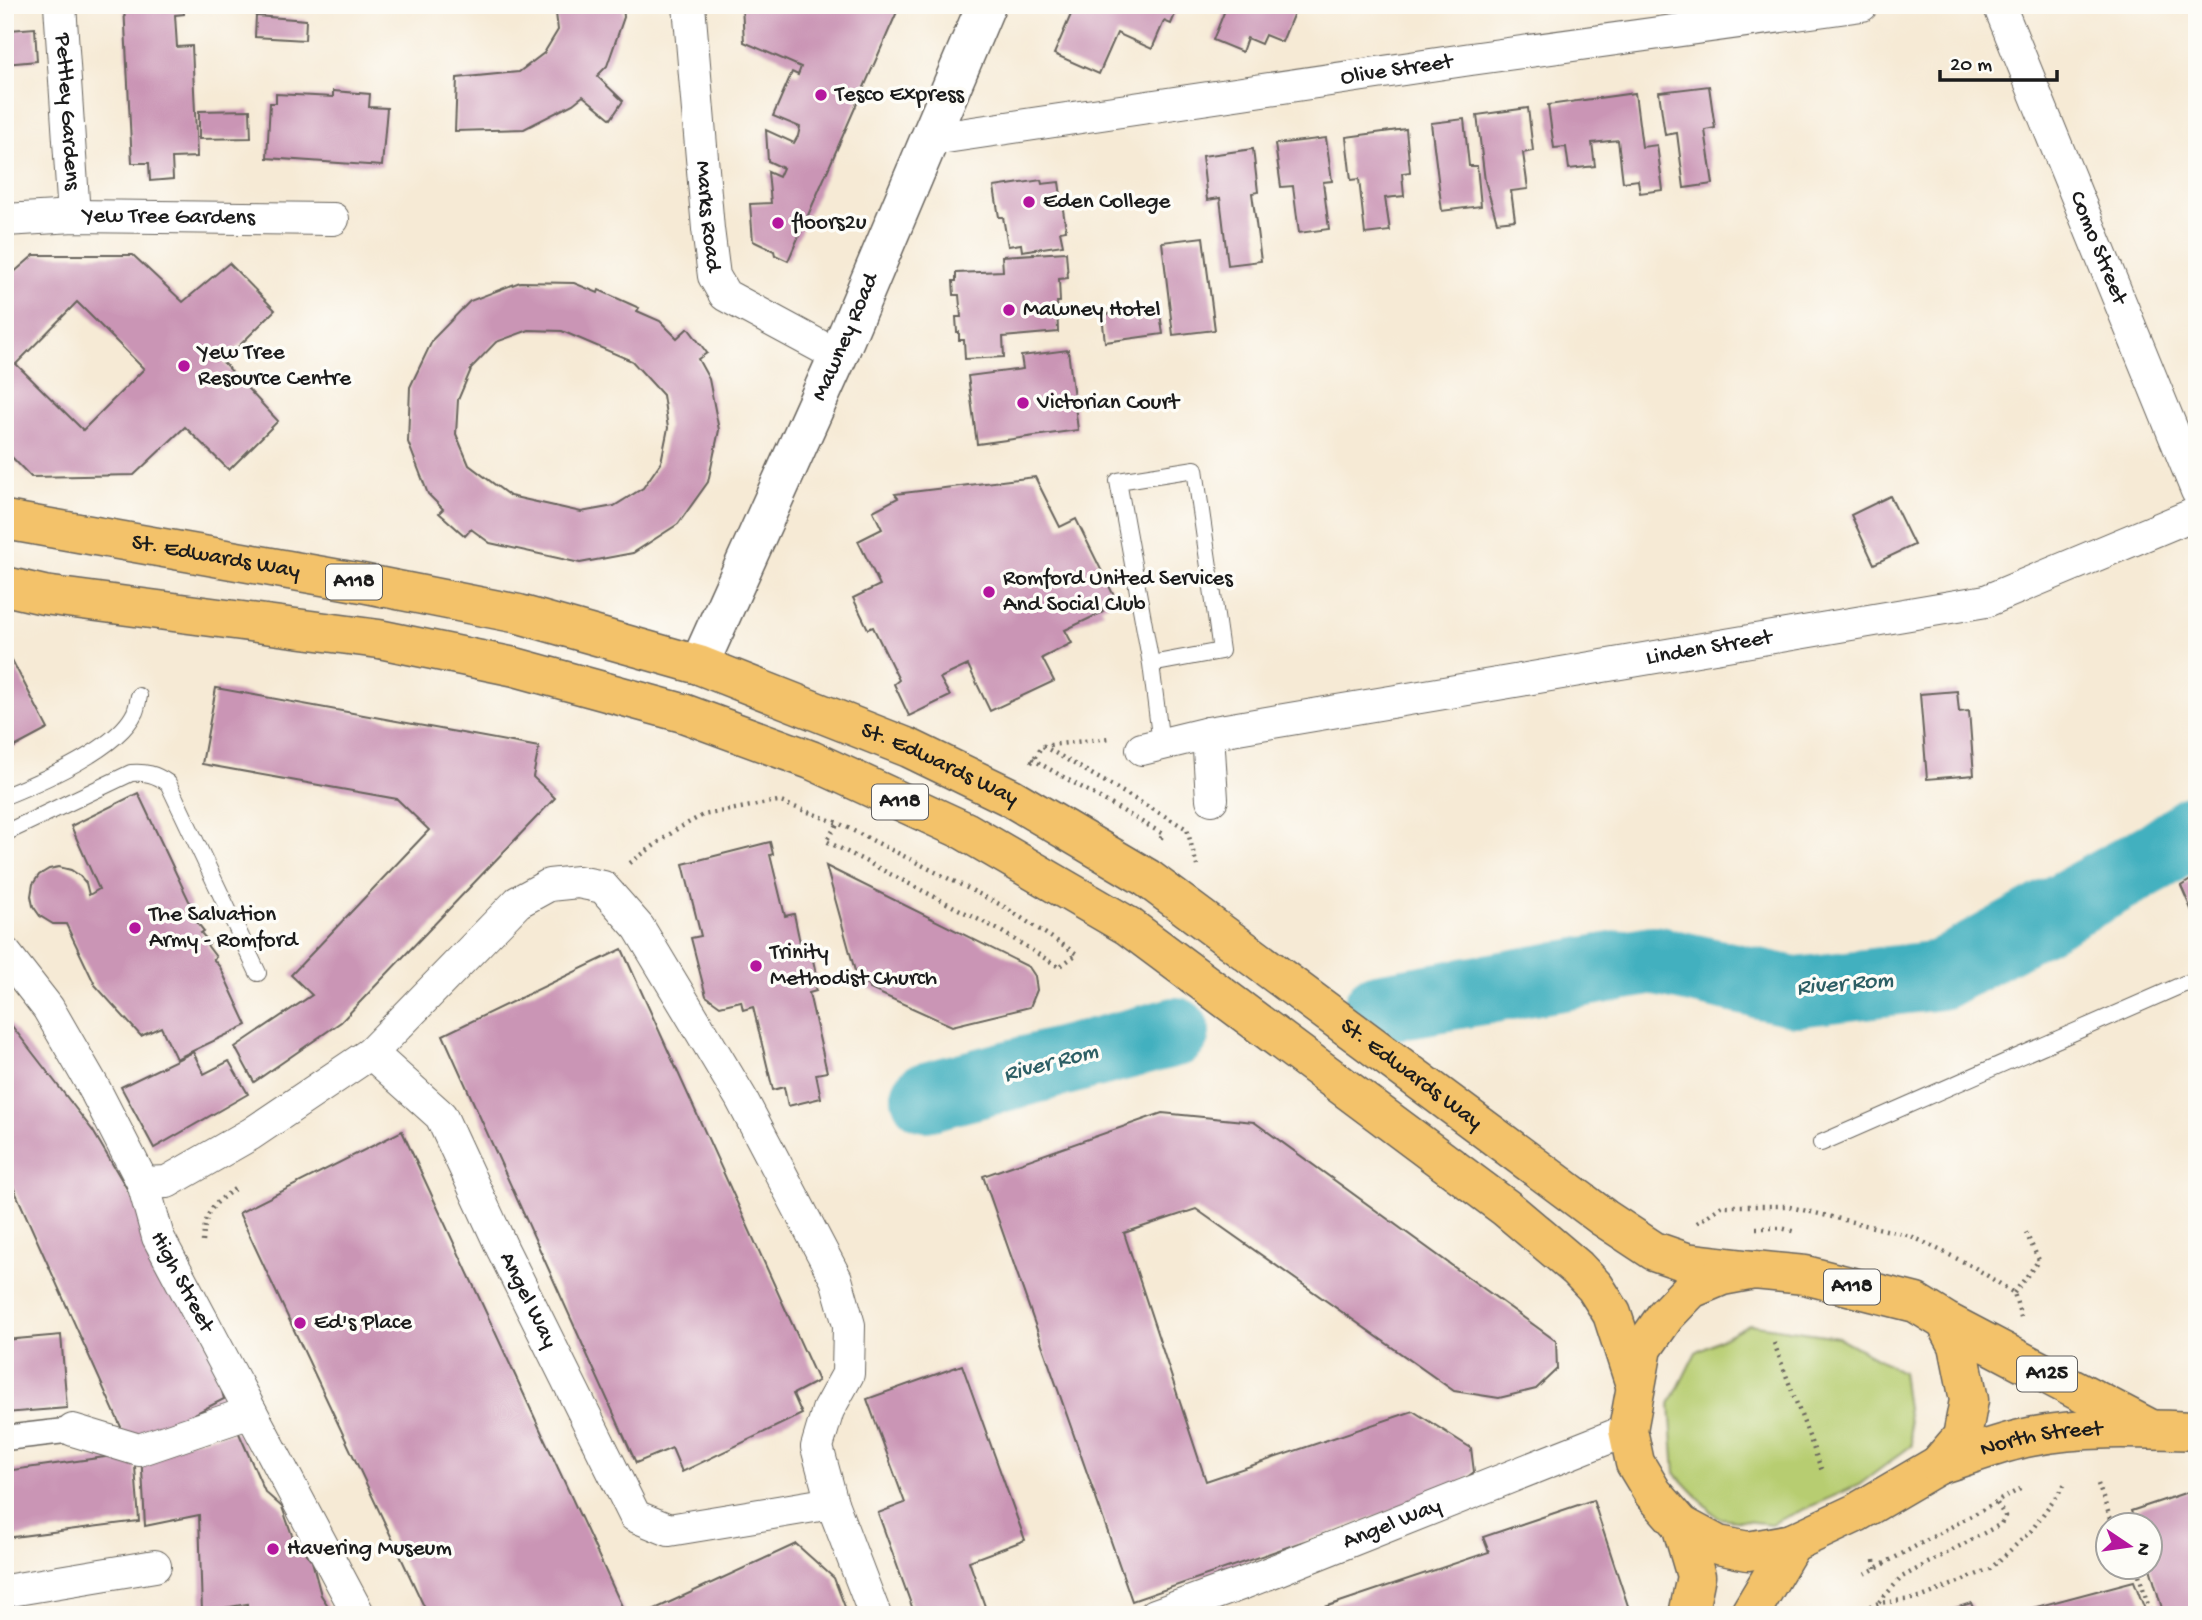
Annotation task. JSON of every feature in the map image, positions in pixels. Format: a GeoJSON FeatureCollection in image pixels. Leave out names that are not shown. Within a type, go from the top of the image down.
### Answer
{"type":"FeatureCollection","features":[{"type":"Feature","properties":{"kind":"main road","name":"St. Edwards Way"},"geometry":{"type":"LineString","coordinates":[[5,520],[362,583],[519,614],[699,665],[909,748],[1010,797],[1147,878],[1604,1219],[1654,1251],[1686,1262],[1754,1270]]}},
{"type":"Feature","properties":{"kind":"main road","name":"St. Edwards Way"},"geometry":{"type":"LineString","coordinates":[[5,586],[44,595],[379,639],[515,667],[684,713],[811,760],[965,831],[1128,926],[1524,1222],[1595,1287],[1612,1314],[1635,1385]]}},
{"type":"Feature","properties":{"kind":"main road","name":"A118"},"geometry":{"type":"LineString","coordinates":[[1754,1270],[1805,1275],[1916,1303],[1945,1321],[1958,1345],[1969,1399],[1962,1437],[1938,1465],[1856,1513],[1792,1543],[1748,1551],[1718,1545],[1681,1525],[1653,1493],[1635,1463],[1628,1430],[1635,1385],[1643,1348],[1666,1315],[1691,1289],[1722,1276],[1754,1270]]}},
{"type":"Feature","properties":{"kind":"main road","name":"North Street"},"geometry":{"type":"LineString","coordinates":[[1945,1321],[2149,1428]]}},
{"type":"Feature","properties":{"kind":"main road","name":"North Street"},"geometry":{"type":"LineString","coordinates":[[1938,1465],[2029,1437],[2078,1431],[2149,1428],[2197,1431]]}},
{"type":"Feature","properties":{"kind":"main road","name":"A118"},"geometry":{"type":"LineString","coordinates":[[1681,1525],[1696,1576],[1688,1615]]}},
{"type":"Feature","properties":{"kind":"main road"},"geometry":{"type":"LineString","coordinates":[[1749,1615],[1792,1543]]}},
{"type":"Feature","properties":{"kind":"street","name":"Pettley Gardens"},"geometry":{"type":"LineString","coordinates":[[60,5],[74,216]]}},
{"type":"Feature","properties":{"kind":"street","name":"Marks Road"},"geometry":{"type":"LineString","coordinates":[[689,5],[714,276],[725,295],[838,356]]}},
{"type":"Feature","properties":{"kind":"street","name":"Mawney Road"},"geometry":{"type":"LineString","coordinates":[[699,665],[838,356],[986,5]]}},
{"type":"Feature","properties":{"kind":"street","name":"Olive Street"},"geometry":{"type":"LineString","coordinates":[[931,132],[946,137],[1471,59],[1862,5]]}},
{"type":"Feature","properties":{"kind":"street","name":"Como Street"},"geometry":{"type":"LineString","coordinates":[[1999,5],[2197,491]]}},
{"type":"Feature","properties":{"kind":"street","name":"Yew Tree Gardens"},"geometry":{"type":"LineString","coordinates":[[5,220],[74,216],[333,219]]}},
{"type":"Feature","properties":{"kind":"street","name":"Linden Street"},"geometry":{"type":"LineString","coordinates":[[1152,747],[1208,733],[1986,601],[2197,513]]}},
{"type":"Feature","properties":{"kind":"street"},"geometry":{"type":"LineString","coordinates":[[1208,733],[1212,799]]}},
{"type":"Feature","properties":{"kind":"street"},"geometry":{"type":"LineString","coordinates":[[143,1183],[167,1182],[251,1134],[371,1053],[518,902],[549,885],[578,882],[603,887],[639,928],[741,1098],[836,1279],[849,1325],[848,1374],[828,1410],[817,1447],[832,1503],[875,1615]]}},
{"type":"Feature","properties":{"kind":"street","name":"High Street"},"geometry":{"type":"LineString","coordinates":[[5,953],[48,1008],[93,1086],[143,1183],[158,1237],[359,1615]]}},
{"type":"Feature","properties":{"kind":"street","name":"Angel Way"},"geometry":{"type":"LineString","coordinates":[[371,1053],[441,1116],[503,1250],[635,1516],[669,1530],[832,1503]]}},
{"type":"Feature","properties":{"kind":"street"},"geometry":{"type":"LineString","coordinates":[[5,1438],[73,1430],[139,1450],[251,1412]]}},
{"type":"Feature","properties":{"kind":"street","name":"Angel Way"},"geometry":{"type":"LineString","coordinates":[[1155,1615],[1244,1583],[1628,1430]]}},
{"type":"Feature","properties":{"kind":"street"},"geometry":{"type":"LineString","coordinates":[[5,1591],[155,1566]]}},
{"type":"Feature","properties":{"kind":"lane"},"geometry":{"type":"LineString","coordinates":[[1151,664],[1221,651],[1195,469],[1118,481],[1151,664],[1152,747]]}},
{"type":"Feature","properties":{"kind":"lane"},"geometry":{"type":"LineString","coordinates":[[5,796],[105,745],[122,730],[136,711],[139,696]]}},
{"type":"Feature","properties":{"kind":"lane"},"geometry":{"type":"LineString","coordinates":[[5,833],[131,773],[146,772],[158,775],[168,783],[258,972]]}},
{"type":"Feature","properties":{"kind":"lane"},"geometry":{"type":"LineString","coordinates":[[1821,1143],[2184,984],[2197,982]]}},
{"type":"Feature","properties":{"kind":"path"},"geometry":{"type":"LineString","coordinates":[[1152,747],[1121,736],[1042,746],[1034,758],[1163,834],[1153,852]]}},
{"type":"Feature","properties":{"kind":"path"},"geometry":{"type":"LineString","coordinates":[[1042,746],[1187,829],[1198,869]]}},
{"type":"Feature","properties":{"kind":"path"},"geometry":{"type":"LineString","coordinates":[[603,887],[646,852],[704,815],[778,801],[838,822],[1023,916],[1077,954],[1059,967],[999,930],[826,841],[838,822]]}},
{"type":"Feature","properties":{"kind":"path"},"geometry":{"type":"LineString","coordinates":[[205,1250],[205,1223],[210,1207],[243,1182]]}},
{"type":"Feature","properties":{"kind":"path"},"geometry":{"type":"LineString","coordinates":[[1693,1225],[1722,1206],[1786,1206],[1911,1236],[1975,1267],[2014,1293],[2023,1321]]}},
{"type":"Feature","properties":{"kind":"path"},"geometry":{"type":"LineString","coordinates":[[2014,1293],[2039,1260],[2024,1229]]}},
{"type":"Feature","properties":{"kind":"path"},"geometry":{"type":"LineString","coordinates":[[1774,1343],[1822,1471]]}},
{"type":"Feature","properties":{"kind":"path"},"geometry":{"type":"LineString","coordinates":[[1843,1615],[1879,1602],[1920,1598],[1990,1569],[2031,1531],[2067,1481]]}},
{"type":"Feature","properties":{"kind":"path"},"geometry":{"type":"LineString","coordinates":[[2098,1484],[2108,1512]]}},
{"type":"Feature","properties":{"kind":"path"},"geometry":{"type":"LineString","coordinates":[[1865,1574],[2022,1489]]}},
{"type":"Feature","properties":{"kind":"path"},"geometry":{"type":"LineString","coordinates":[[1879,1602],[1902,1577],[2001,1524],[2004,1516],[1996,1503]]}},
{"type":"Feature","properties":{"kind":"path"},"geometry":{"type":"LineString","coordinates":[[1874,1560],[1875,1568]]}},
{"type":"Feature","properties":{"kind":"path"},"geometry":{"type":"LineString","coordinates":[[2141,1582],[2151,1615]]}},
{"type":"Feature","properties":{"kind":"green space"},"geometry":{"type":"Polygon","coordinates":[[[1749,1324],[1838,1337],[1902,1372],[1912,1445],[1859,1485],[1771,1524],[1718,1518],[1675,1473],[1670,1404],[1696,1352],[1749,1324]]]}},
{"type":"Feature","properties":{"kind":"building"},"geometry":{"type":"Polygon","coordinates":[[[124,5],[183,5],[184,14],[175,15],[177,47],[192,46],[197,157],[172,158],[173,179],[150,181],[149,163],[132,163],[124,5]]]}},
{"type":"Feature","properties":{"kind":"building"},"geometry":{"type":"Polygon","coordinates":[[[555,5],[623,5],[624,17],[607,66],[597,76],[623,101],[611,119],[583,96],[573,104],[524,129],[455,131],[457,78],[519,72],[544,53],[558,30],[555,5]]]}},
{"type":"Feature","properties":{"kind":"building","name":"Tesco Express"},"geometry":{"type":"Polygon","coordinates":[[[742,5],[900,5],[788,261],[753,241],[750,204],[771,203],[768,172],[779,177],[783,168],[768,161],[766,130],[794,143],[798,136],[800,127],[773,116],[792,72],[798,75],[801,67],[744,42],[742,5]]]}},
{"type":"Feature","properties":{"kind":"building"},"geometry":{"type":"Polygon","coordinates":[[[1075,5],[1179,5],[1171,24],[1164,21],[1152,49],[1117,33],[1099,74],[1054,54],[1075,5]]]}},
{"type":"Feature","properties":{"kind":"building"},"geometry":{"type":"Polygon","coordinates":[[[1227,5],[1250,5],[1266,11],[1268,5],[1289,5],[1296,8],[1282,42],[1265,35],[1261,44],[1247,38],[1242,52],[1213,40],[1227,5]]]}},
{"type":"Feature","properties":{"kind":"building"},"geometry":{"type":"Polygon","coordinates":[[[5,8],[8,8],[10,30],[35,28],[37,61],[5,64],[5,8]]]}},
{"type":"Feature","properties":{"kind":"building"},"geometry":{"type":"Polygon","coordinates":[[[256,16],[306,20],[305,40],[255,37],[256,16]]]}},
{"type":"Feature","properties":{"kind":"building"},"geometry":{"type":"Polygon","coordinates":[[[1709,86],[1715,128],[1705,130],[1713,184],[1684,188],[1677,133],[1665,135],[1659,92],[1709,86]]]}},
{"type":"Feature","properties":{"kind":"building"},"geometry":{"type":"Polygon","coordinates":[[[333,91],[370,94],[369,107],[387,108],[382,166],[267,158],[270,103],[276,103],[276,94],[333,97],[333,91]]]}},
{"type":"Feature","properties":{"kind":"building"},"geometry":{"type":"Polygon","coordinates":[[[1635,93],[1642,147],[1657,145],[1663,190],[1640,193],[1638,180],[1623,182],[1618,140],[1592,143],[1595,166],[1569,169],[1566,147],[1554,148],[1548,105],[1635,93]]]}},
{"type":"Feature","properties":{"kind":"building"},"geometry":{"type":"Polygon","coordinates":[[[7,105],[12,153],[5,153],[7,105]]]}},
{"type":"Feature","properties":{"kind":"building"},"geometry":{"type":"Polygon","coordinates":[[[1528,108],[1533,151],[1523,153],[1528,189],[1511,191],[1515,220],[1497,222],[1485,181],[1477,115],[1528,108]]]}},
{"type":"Feature","properties":{"kind":"building"},"geometry":{"type":"Polygon","coordinates":[[[250,110],[251,138],[199,139],[199,111],[250,110]]]}},
{"type":"Feature","properties":{"kind":"building"},"geometry":{"type":"Polygon","coordinates":[[[1464,119],[1469,166],[1477,166],[1481,206],[1442,211],[1431,123],[1464,119]]]}},
{"type":"Feature","properties":{"kind":"building"},"geometry":{"type":"Polygon","coordinates":[[[1406,129],[1410,172],[1402,173],[1404,196],[1385,198],[1390,231],[1365,234],[1359,179],[1351,180],[1346,137],[1406,129]]]}},
{"type":"Feature","properties":{"kind":"building"},"geometry":{"type":"Polygon","coordinates":[[[1326,138],[1332,181],[1323,182],[1329,229],[1299,233],[1293,186],[1281,187],[1275,144],[1326,138]]]}},
{"type":"Feature","properties":{"kind":"building"},"geometry":{"type":"Polygon","coordinates":[[[1253,149],[1258,192],[1252,193],[1261,261],[1228,265],[1220,198],[1207,200],[1202,156],[1253,149]]]}},
{"type":"Feature","properties":{"kind":"building","name":"Eden College"},"geometry":{"type":"Polygon","coordinates":[[[1041,180],[1042,184],[1059,182],[1066,230],[1060,231],[1063,245],[1022,251],[1021,244],[1008,246],[994,187],[1041,180]]]}},
{"type":"Feature","properties":{"kind":"building"},"geometry":{"type":"Polygon","coordinates":[[[1203,237],[1215,330],[1173,335],[1162,242],[1203,237]]]}},
{"type":"Feature","properties":{"kind":"building","name":"Mawney Hotel"},"geometry":{"type":"Polygon","coordinates":[[[1066,252],[1068,278],[1059,279],[1058,332],[1003,337],[1004,357],[965,359],[964,340],[959,340],[957,332],[956,317],[961,317],[959,295],[954,295],[953,281],[956,281],[956,273],[1003,271],[1002,256],[1066,252]]]}},
{"type":"Feature","properties":{"kind":"building","name":"Yew Tree Resource Centre"},"geometry":{"type":"Polygon","coordinates":[[[34,255],[133,255],[183,302],[229,263],[275,310],[223,362],[278,421],[229,470],[185,427],[134,475],[31,477],[5,450],[5,280],[34,255]],[[77,302],[16,364],[83,430],[144,369],[77,302]]]}},
{"type":"Feature","properties":{"kind":"building"},"geometry":{"type":"Polygon","coordinates":[[[520,282],[574,283],[598,293],[599,290],[639,308],[637,311],[660,321],[677,338],[688,328],[707,353],[698,359],[709,379],[719,430],[708,482],[678,524],[633,553],[580,563],[490,543],[471,529],[465,536],[439,513],[443,509],[428,494],[408,442],[410,387],[433,339],[470,301],[520,282]],[[529,330],[496,342],[472,367],[458,400],[456,434],[469,465],[510,496],[581,512],[614,506],[643,488],[661,462],[668,428],[663,395],[632,361],[562,331],[529,330]]]}},
{"type":"Feature","properties":{"kind":"building"},"geometry":{"type":"Polygon","coordinates":[[[1159,307],[1163,334],[1105,342],[1102,315],[1159,307]]]}},
{"type":"Feature","properties":{"kind":"building","name":"Victorian Court"},"geometry":{"type":"Polygon","coordinates":[[[1068,350],[1078,430],[977,444],[968,376],[1023,369],[1021,356],[1068,350]]]}},
{"type":"Feature","properties":{"kind":"building","name":"Romford United Services And Social Club"},"geometry":{"type":"Polygon","coordinates":[[[1035,477],[1060,527],[1076,519],[1116,600],[1101,608],[1103,612],[1065,630],[1072,643],[1042,658],[1054,681],[990,711],[968,665],[940,678],[950,696],[909,716],[894,684],[899,680],[873,627],[868,629],[853,598],[880,585],[858,541],[882,529],[873,511],[898,498],[895,494],[1035,477]]]}},
{"type":"Feature","properties":{"kind":"building"},"geometry":{"type":"Polygon","coordinates":[[[1890,496],[1914,545],[1874,564],[1851,515],[1890,496]]]}},
{"type":"Feature","properties":{"kind":"building"},"geometry":{"type":"Polygon","coordinates":[[[12,660],[48,729],[5,752],[5,664],[12,660]]]}},
{"type":"Feature","properties":{"kind":"building"},"geometry":{"type":"Polygon","coordinates":[[[216,688],[539,747],[533,777],[555,798],[341,1022],[254,1082],[235,1047],[312,995],[291,975],[429,830],[397,799],[202,764],[216,688]]]}},
{"type":"Feature","properties":{"kind":"building"},"geometry":{"type":"Polygon","coordinates":[[[1957,691],[1959,712],[1969,711],[1974,775],[1927,779],[1920,694],[1957,691]]]}},
{"type":"Feature","properties":{"kind":"building","name":"The Salvation Army - Romford"},"geometry":{"type":"Polygon","coordinates":[[[138,793],[191,905],[189,907],[198,918],[195,920],[204,931],[201,933],[210,943],[207,945],[216,957],[213,959],[220,967],[247,1025],[176,1059],[161,1027],[141,1036],[95,985],[66,924],[53,924],[40,916],[33,906],[31,896],[33,884],[39,875],[59,867],[80,876],[86,883],[89,895],[99,889],[71,826],[138,793]]]}},
{"type":"Feature","properties":{"kind":"building","name":"Trinity Methodist Church"},"geometry":{"type":"Polygon","coordinates":[[[770,842],[773,854],[770,855],[785,916],[794,914],[802,952],[811,950],[817,979],[813,981],[816,991],[809,993],[827,1072],[816,1074],[821,1098],[788,1106],[784,1087],[773,1090],[753,1007],[743,1010],[741,1001],[720,1006],[706,996],[691,938],[701,936],[683,864],[770,842]]]}},
{"type":"Feature","properties":{"kind":"building"},"geometry":{"type":"Polygon","coordinates":[[[826,866],[1029,967],[1035,976],[1037,990],[1030,1007],[952,1026],[870,989],[855,971],[826,866]]]}},
{"type":"Feature","properties":{"kind":"building"},"geometry":{"type":"Polygon","coordinates":[[[2197,876],[2197,923],[2181,886],[2197,876]]]}},
{"type":"Feature","properties":{"kind":"building"},"geometry":{"type":"Polygon","coordinates":[[[622,949],[818,1381],[793,1394],[802,1414],[682,1472],[672,1448],[636,1463],[443,1035],[622,949]]]}},
{"type":"Feature","properties":{"kind":"building"},"geometry":{"type":"Polygon","coordinates":[[[5,1017],[93,1131],[167,1257],[210,1346],[224,1399],[130,1447],[5,1169],[5,1017]]]}},
{"type":"Feature","properties":{"kind":"building"},"geometry":{"type":"Polygon","coordinates":[[[193,1052],[204,1074],[229,1061],[248,1094],[154,1148],[121,1087],[193,1052]]]}},
{"type":"Feature","properties":{"kind":"building"},"geometry":{"type":"Polygon","coordinates":[[[1162,1113],[1254,1122],[1556,1341],[1557,1369],[1536,1389],[1499,1398],[1454,1391],[1196,1209],[1124,1233],[1206,1481],[1413,1411],[1471,1448],[1474,1472],[1451,1490],[1132,1601],[983,1176],[1162,1113]]]}},
{"type":"Feature","properties":{"kind":"building"},"geometry":{"type":"Polygon","coordinates":[[[402,1131],[626,1615],[428,1615],[239,1213],[402,1131]]]}},
{"type":"Feature","properties":{"kind":"building"},"geometry":{"type":"Polygon","coordinates":[[[61,1335],[67,1408],[5,1413],[5,1340],[61,1335]]]}},
{"type":"Feature","properties":{"kind":"building"},"geometry":{"type":"Polygon","coordinates":[[[962,1365],[1025,1540],[969,1561],[988,1615],[915,1615],[878,1513],[905,1503],[867,1399],[962,1365]]]}},
{"type":"Feature","properties":{"kind":"building"},"geometry":{"type":"Polygon","coordinates":[[[238,1431],[265,1492],[282,1507],[292,1535],[312,1561],[321,1595],[334,1615],[247,1615],[247,1604],[202,1612],[199,1515],[145,1526],[141,1451],[238,1431]]]}},
{"type":"Feature","properties":{"kind":"building"},"geometry":{"type":"Polygon","coordinates":[[[134,1453],[139,1521],[5,1538],[5,1471],[134,1453]]]}},
{"type":"Feature","properties":{"kind":"building"},"geometry":{"type":"Polygon","coordinates":[[[2197,1489],[2197,1615],[2164,1615],[2154,1582],[2164,1582],[2164,1512],[2131,1511],[2197,1489]]]}},
{"type":"Feature","properties":{"kind":"building"},"geometry":{"type":"Polygon","coordinates":[[[1593,1500],[1631,1615],[1301,1615],[1489,1552],[1483,1537],[1593,1500]]]}},
{"type":"Feature","properties":{"kind":"building"},"geometry":{"type":"Polygon","coordinates":[[[796,1544],[834,1578],[848,1615],[642,1615],[796,1544]]]}},
{"type":"Feature","properties":{"kind":"building"},"geometry":{"type":"Polygon","coordinates":[[[2134,1582],[2147,1615],[2010,1615],[2134,1582]]]}},
{"type":"Feature","properties":{"kind":"building"},"geometry":{"type":"Polygon","coordinates":[[[1971,1603],[1976,1615],[1937,1615],[1937,1614],[1971,1603]]]}},
{"type":"Feature","properties":{"kind":"waterway","name":"River Rom"},"geometry":{"type":"LineString","coordinates":[[1378,1008],[1653,960],[1797,992],[1940,975],[2158,855],[2197,828]]}},
{"type":"Feature","properties":{"kind":"waterway","name":"River Rom"},"geometry":{"type":"LineString","coordinates":[[926,1097],[1175,1032]]}},
{"type":"Feature","properties":{"kind":"place","name":"Tesco Express"},"geometry":{"type":"Point","coordinates":[821,95]}},
{"type":"Feature","properties":{"kind":"place","name":"Eden College"},"geometry":{"type":"Point","coordinates":[1029,202]}},
{"type":"Feature","properties":{"kind":"place","name":"floors2u"},"geometry":{"type":"Point","coordinates":[778,223]}},
{"type":"Feature","properties":{"kind":"place","name":"Mawney Hotel"},"geometry":{"type":"Point","coordinates":[1009,310]}},
{"type":"Feature","properties":{"kind":"place","name":"Yew Tree Resource Centre"},"geometry":{"type":"Point","coordinates":[184,366]}},
{"type":"Feature","properties":{"kind":"place","name":"Victorian Court"},"geometry":{"type":"Point","coordinates":[1023,403]}},
{"type":"Feature","properties":{"kind":"place","name":"Romford United Services And Social Club"},"geometry":{"type":"Point","coordinates":[989,592]}},
{"type":"Feature","properties":{"kind":"place","name":"The Salvation Army - Romford"},"geometry":{"type":"Point","coordinates":[135,928]}},
{"type":"Feature","properties":{"kind":"place","name":"Trinity Methodist Church"},"geometry":{"type":"Point","coordinates":[756,966]}},
{"type":"Feature","properties":{"kind":"place","name":"Ed's Place"},"geometry":{"type":"Point","coordinates":[300,1323]}},
{"type":"Feature","properties":{"kind":"place","name":"Havering Museum"},"geometry":{"type":"Point","coordinates":[273,1549]}}]}
